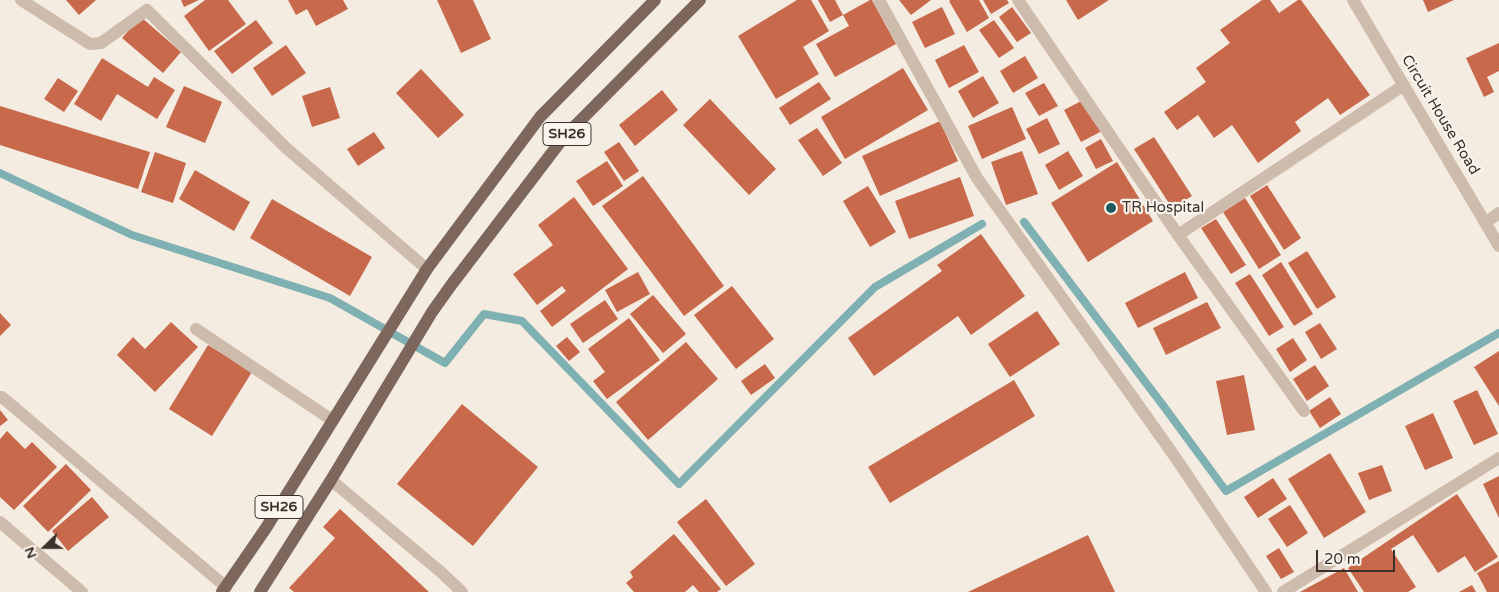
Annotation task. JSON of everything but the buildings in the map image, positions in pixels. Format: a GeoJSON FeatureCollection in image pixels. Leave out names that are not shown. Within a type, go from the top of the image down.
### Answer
{"type":"FeatureCollection","features":[{"type":"Feature","properties":{"kind":"main road","name":"SH26"},"geometry":{"type":"LineString","coordinates":[[427,269],[540,117],[654,0]]}},
{"type":"Feature","properties":{"kind":"main road","name":"SH26"},"geometry":{"type":"LineString","coordinates":[[263,591],[332,480],[432,312],[452,284],[564,137],[700,0]]}},
{"type":"Feature","properties":{"kind":"main road"},"geometry":{"type":"LineString","coordinates":[[332,420],[427,269]]}},
{"type":"Feature","properties":{"kind":"main road","name":"SH26"},"geometry":{"type":"LineString","coordinates":[[224,589],[266,528],[332,420]]}},
{"type":"Feature","properties":{"kind":"street"},"geometry":{"type":"LineString","coordinates":[[21,0],[90,44],[102,43],[146,5],[285,147],[427,269]]}},
{"type":"Feature","properties":{"kind":"street"},"geometry":{"type":"LineString","coordinates":[[879,0],[977,178],[1173,454],[1266,592]]}},
{"type":"Feature","properties":{"kind":"street"},"geometry":{"type":"LineString","coordinates":[[1018,0],[1178,235],[1304,411]]}},
{"type":"Feature","properties":{"kind":"street","name":"Circuit House Road"},"geometry":{"type":"LineString","coordinates":[[1353,0],[1499,246]]}},
{"type":"Feature","properties":{"kind":"street"},"geometry":{"type":"LineString","coordinates":[[1178,235],[1404,85]]}},
{"type":"Feature","properties":{"kind":"street"},"geometry":{"type":"LineString","coordinates":[[1485,223],[1499,214]]}},
{"type":"Feature","properties":{"kind":"street"},"geometry":{"type":"LineString","coordinates":[[196,329],[332,420]]}},
{"type":"Feature","properties":{"kind":"street"},"geometry":{"type":"LineString","coordinates":[[2,397],[224,589]]}},
{"type":"Feature","properties":{"kind":"street"},"geometry":{"type":"LineString","coordinates":[[1283,592],[1499,458]]}},
{"type":"Feature","properties":{"kind":"street"},"geometry":{"type":"LineString","coordinates":[[332,480],[462,592]]}},
{"type":"Feature","properties":{"kind":"street"},"geometry":{"type":"LineString","coordinates":[[0,522],[82,592]]}},
{"type":"Feature","properties":{"kind":"waterway"},"geometry":{"type":"LineString","coordinates":[[0,173],[132,235],[330,298],[445,363],[484,314],[522,321],[679,484],[875,287],[982,224]]}},
{"type":"Feature","properties":{"kind":"waterway"},"geometry":{"type":"LineString","coordinates":[[1024,222],[1226,491],[1499,333]]}},
{"type":"Feature","properties":{"kind":"place","name":"TR Hospital"},"geometry":{"type":"Point","coordinates":[1111,208]}}]}
